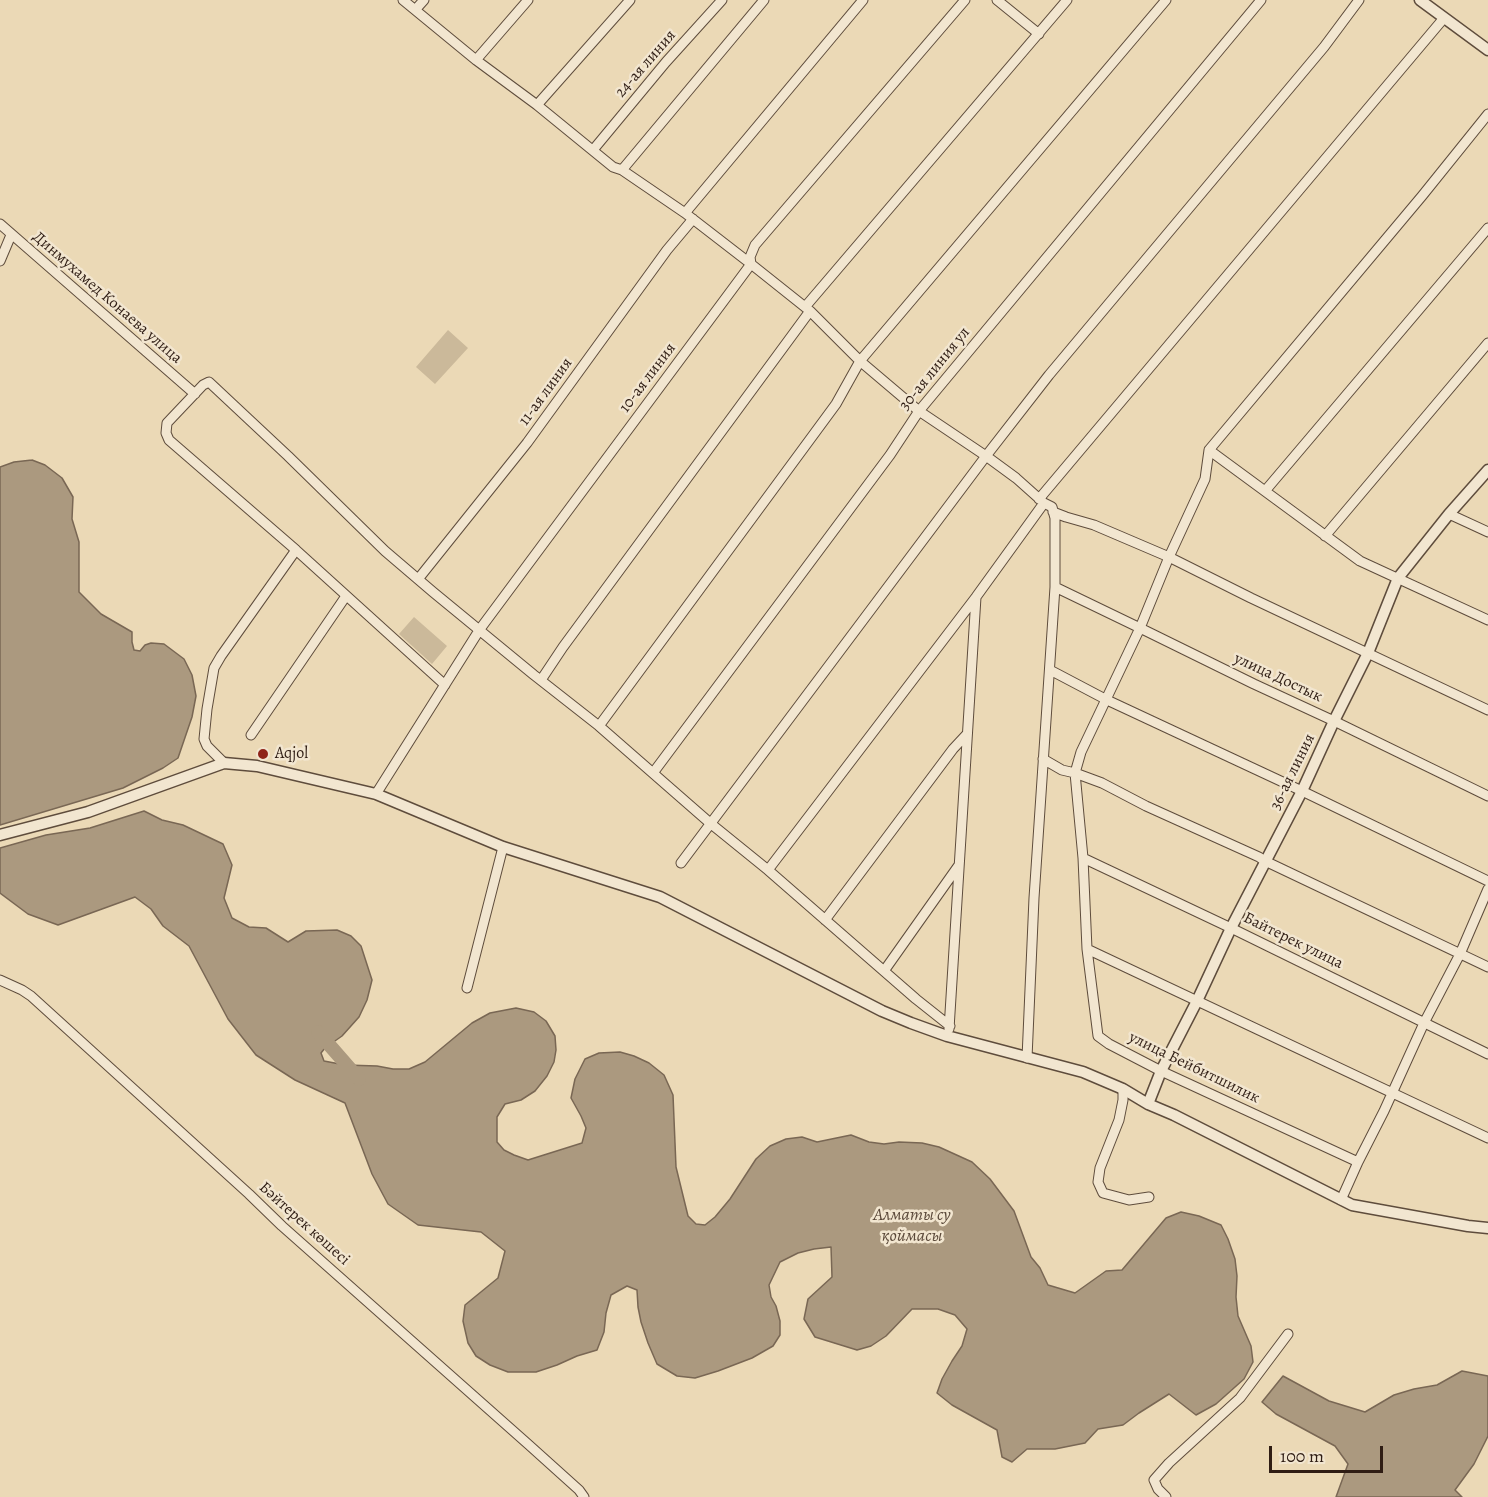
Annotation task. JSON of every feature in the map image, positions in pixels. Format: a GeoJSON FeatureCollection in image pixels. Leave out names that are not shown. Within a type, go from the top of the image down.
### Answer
{"type":"FeatureCollection","features":[{"type":"Feature","properties":{"kind":"street"},"geometry":{"type":"LineString","coordinates":[[403,0],[613,167],[622,170],[689,216],[751,264],[807,309],[860,361],[919,411],[986,456],[1052,507],[1055,518],[1055,587],[1027,1058]]}},
{"type":"Feature","properties":{"kind":"street"},"geometry":{"type":"LineString","coordinates":[[415,10],[424,0]]}},
{"type":"Feature","properties":{"kind":"street"},"geometry":{"type":"LineString","coordinates":[[476,60],[528,0]]}},
{"type":"Feature","properties":{"kind":"street"},"geometry":{"type":"LineString","coordinates":[[537,105],[630,0]]}},
{"type":"Feature","properties":{"kind":"street","name":"24-ая линия"},"geometry":{"type":"LineString","coordinates":[[593,150],[666,62],[722,0]]}},
{"type":"Feature","properties":{"kind":"street"},"geometry":{"type":"LineString","coordinates":[[754,12],[756,0]]}},
{"type":"Feature","properties":{"kind":"street"},"geometry":{"type":"LineString","coordinates":[[622,170],[764,0]]}},
{"type":"Feature","properties":{"kind":"street","name":"11-ая линия"},"geometry":{"type":"LineString","coordinates":[[419,578],[527,443],[667,250],[689,216],[863,0]]}},
{"type":"Feature","properties":{"kind":"street","name":"10-ая линия"},"geometry":{"type":"LineString","coordinates":[[376,794],[480,629],[751,264],[750,257],[755,245],[965,0]]}},
{"type":"Feature","properties":{"kind":"street"},"geometry":{"type":"LineString","coordinates":[[997,0],[1039,33]]}},
{"type":"Feature","properties":{"kind":"street"},"geometry":{"type":"LineString","coordinates":[[541,680],[807,309],[1067,0]]}},
{"type":"Feature","properties":{"kind":"street"},"geometry":{"type":"LineString","coordinates":[[599,726],[836,404],[860,361],[1166,0]]}},
{"type":"Feature","properties":{"kind":"street","name":"30-ая линия ул"},"geometry":{"type":"LineString","coordinates":[[653,773],[890,455],[919,411],[1261,0]]}},
{"type":"Feature","properties":{"kind":"street"},"geometry":{"type":"LineString","coordinates":[[681,863],[1049,375],[1324,46],[1359,0]]}},
{"type":"Feature","properties":{"kind":"street"},"geometry":{"type":"LineString","coordinates":[[1420,0],[1488,50]]}},
{"type":"Feature","properties":{"kind":"street"},"geometry":{"type":"LineString","coordinates":[[768,870],[975,597],[1042,501],[1444,18]]}},
{"type":"Feature","properties":{"kind":"street"},"geometry":{"type":"LineString","coordinates":[[1488,114],[1209,450],[1205,479],[1169,557],[1140,628],[1081,752],[1075,772],[1083,858],[1087,949],[1488,1138]]}},
{"type":"Feature","properties":{"kind":"street","name":"Динмухамед Конаева улица"},"geometry":{"type":"LineString","coordinates":[[0,224],[195,394]]}},
{"type":"Feature","properties":{"kind":"street"},"geometry":{"type":"LineString","coordinates":[[1265,490],[1488,228]]}},
{"type":"Feature","properties":{"kind":"street"},"geometry":{"type":"LineString","coordinates":[[0,261],[11,235]]}},
{"type":"Feature","properties":{"kind":"street"},"geometry":{"type":"LineString","coordinates":[[1325,536],[1488,343]]}},
{"type":"Feature","properties":{"kind":"street"},"geometry":{"type":"LineString","coordinates":[[445,685],[296,550],[169,440],[166,433],[167,423],[203,386],[209,382],[385,551],[599,726],[884,971],[949,1031]]}},
{"type":"Feature","properties":{"kind":"street"},"geometry":{"type":"LineString","coordinates":[[1209,450],[1360,561],[1488,621]]}},
{"type":"Feature","properties":{"kind":"street","name":"36-ая линия"},"geometry":{"type":"LineString","coordinates":[[1148,1104],[1161,1071],[1302,791],[1368,653],[1398,578],[1488,470]]}},
{"type":"Feature","properties":{"kind":"street"},"geometry":{"type":"LineString","coordinates":[[1053,512],[1094,525],[1169,557],[1488,710]]}},
{"type":"Feature","properties":{"kind":"street"},"geometry":{"type":"LineString","coordinates":[[1449,514],[1488,532]]}},
{"type":"Feature","properties":{"kind":"street"},"geometry":{"type":"LineString","coordinates":[[225,763],[207,746],[204,739],[214,668],[296,550]]}},
{"type":"Feature","properties":{"kind":"street","name":"улица Достык"},"geometry":{"type":"LineString","coordinates":[[1055,587],[1488,796]]}},
{"type":"Feature","properties":{"kind":"street"},"geometry":{"type":"LineString","coordinates":[[251,735],[346,596]]}},
{"type":"Feature","properties":{"kind":"street"},"geometry":{"type":"LineString","coordinates":[[949,1031],[975,597]]}},
{"type":"Feature","properties":{"kind":"street"},"geometry":{"type":"LineString","coordinates":[[1050,670],[1107,700],[1488,881]]}},
{"type":"Feature","properties":{"kind":"street"},"geometry":{"type":"LineString","coordinates":[[825,920],[953,749],[967,734]]}},
{"type":"Feature","properties":{"kind":"street"},"geometry":{"type":"LineString","coordinates":[[1043,759],[1062,770],[1075,772],[1102,783],[1488,968]]}},
{"type":"Feature","properties":{"kind":"street"},"geometry":{"type":"LineString","coordinates":[[0,835],[88,812],[225,763],[257,766],[376,794],[503,847],[660,897],[882,1011],[910,1023],[949,1031],[1027,1058],[1083,1072],[1123,1089],[1148,1104],[1352,1205],[1488,1228]]}},
{"type":"Feature","properties":{"kind":"street"},"geometry":{"type":"LineString","coordinates":[[467,988],[503,847]]}},
{"type":"Feature","properties":{"kind":"street","name":"Байтерек улица"},"geometry":{"type":"LineString","coordinates":[[1083,858],[1488,1054]]}},
{"type":"Feature","properties":{"kind":"street"},"geometry":{"type":"LineString","coordinates":[[884,971],[959,864]]}},
{"type":"Feature","properties":{"kind":"street"},"geometry":{"type":"LineString","coordinates":[[1341,1200],[1424,1023],[1460,954],[1488,889]]}},
{"type":"Feature","properties":{"kind":"street","name":"улица Бейбитшилик"},"geometry":{"type":"LineString","coordinates":[[1087,949],[1098,1036],[1161,1071],[1358,1162]]}},
{"type":"Feature","properties":{"kind":"street","name":"Бәйтерек көшесі"},"geometry":{"type":"LineString","coordinates":[[0,980],[31,996],[282,1226],[529,1445],[584,1497]]}},
{"type":"Feature","properties":{"kind":"street"},"geometry":{"type":"LineString","coordinates":[[1123,1089],[1119,1120],[1100,1168],[1098,1182],[1102,1193],[1129,1200],[1149,1197]]}},
{"type":"Feature","properties":{"kind":"street"},"geometry":{"type":"LineString","coordinates":[[1166,1497],[1158,1489],[1154,1480],[1169,1462],[1204,1433],[1240,1398],[1288,1334]]}},
{"type":"Feature","properties":{"kind":"shaded area"},"geometry":{"type":"Polygon","coordinates":[[[448,330],[468,348],[435,384],[416,367],[448,330]]]}},
{"type":"Feature","properties":{"kind":"shaded area"},"geometry":{"type":"Polygon","coordinates":[[[414,617],[447,646],[432,664],[399,634],[414,617]]]}},
{"type":"Feature","properties":{"kind":"water"},"geometry":{"type":"Polygon","coordinates":[[[32,460],[45,465],[62,478],[73,497],[72,519],[79,542],[79,592],[101,614],[132,632],[134,650],[140,651],[145,645],[151,643],[164,644],[184,659],[192,675],[196,696],[192,717],[178,758],[163,768],[123,788],[0,825],[0,467],[14,462],[32,460]]]}},
{"type":"Feature","properties":{"kind":"water","name":"Алматы су қоймасы"},"geometry":{"type":"Polygon","coordinates":[[[144,811],[162,820],[183,825],[223,844],[232,865],[224,898],[232,918],[249,927],[266,928],[288,942],[306,931],[337,930],[351,936],[361,946],[372,980],[367,1000],[359,1017],[342,1036],[321,1053],[324,1061],[345,1065],[409,1069],[425,1062],[472,1023],[490,1013],[516,1008],[534,1012],[546,1021],[555,1036],[554,1062],[547,1076],[535,1091],[521,1100],[505,1104],[497,1117],[497,1142],[504,1150],[528,1160],[582,1143],[586,1128],[571,1098],[575,1079],[585,1059],[599,1053],[620,1052],[649,1063],[664,1075],[673,1095],[676,1167],[688,1216],[696,1224],[705,1225],[715,1217],[730,1199],[756,1159],[770,1146],[786,1139],[802,1137],[817,1142],[851,1135],[869,1142],[884,1144],[922,1143],[939,1147],[972,1162],[990,1179],[1014,1211],[1031,1257],[1040,1268],[1048,1285],[1075,1293],[1106,1271],[1122,1270],[1166,1218],[1181,1212],[1199,1216],[1221,1225],[1228,1239],[1235,1259],[1238,1316],[1251,1346],[1253,1362],[1244,1379],[1216,1404],[1196,1415],[1169,1394],[1123,1425],[1098,1429],[1085,1443],[1055,1449],[1027,1449],[1012,1462],[1002,1457],[997,1430],[952,1405],[937,1393],[942,1379],[962,1346],[967,1329],[955,1315],[938,1309],[912,1309],[886,1336],[871,1346],[857,1350],[815,1337],[804,1319],[808,1299],[832,1277],[831,1247],[798,1253],[780,1262],[769,1285],[780,1321],[780,1335],[773,1346],[752,1358],[718,1371],[695,1378],[677,1376],[657,1364],[641,1322],[637,1290],[627,1286],[611,1295],[604,1332],[597,1350],[536,1372],[508,1372],[490,1365],[476,1356],[468,1343],[463,1321],[465,1305],[498,1278],[505,1251],[481,1232],[418,1225],[388,1204],[372,1174],[345,1103],[295,1080],[256,1055],[228,1019],[189,946],[163,926],[151,909],[135,897],[58,925],[28,914],[0,893],[0,848],[46,835],[90,828],[144,811]]]}},
{"type":"Feature","properties":{"kind":"water"},"geometry":{"type":"Polygon","coordinates":[[[1462,1371],[1488,1376],[1488,1436],[1474,1464],[1455,1490],[1462,1497],[1336,1497],[1348,1464],[1335,1446],[1276,1414],[1262,1402],[1283,1376],[1329,1401],[1365,1412],[1394,1395],[1437,1385],[1462,1371]]]}},
{"type":"Feature","properties":{"kind":"waterway"},"geometry":{"type":"LineString","coordinates":[[318,1032],[359,1079]]}},
{"type":"Feature","properties":{"kind":"place","name":"Aqjol"},"geometry":{"type":"Point","coordinates":[263,754]}}]}
